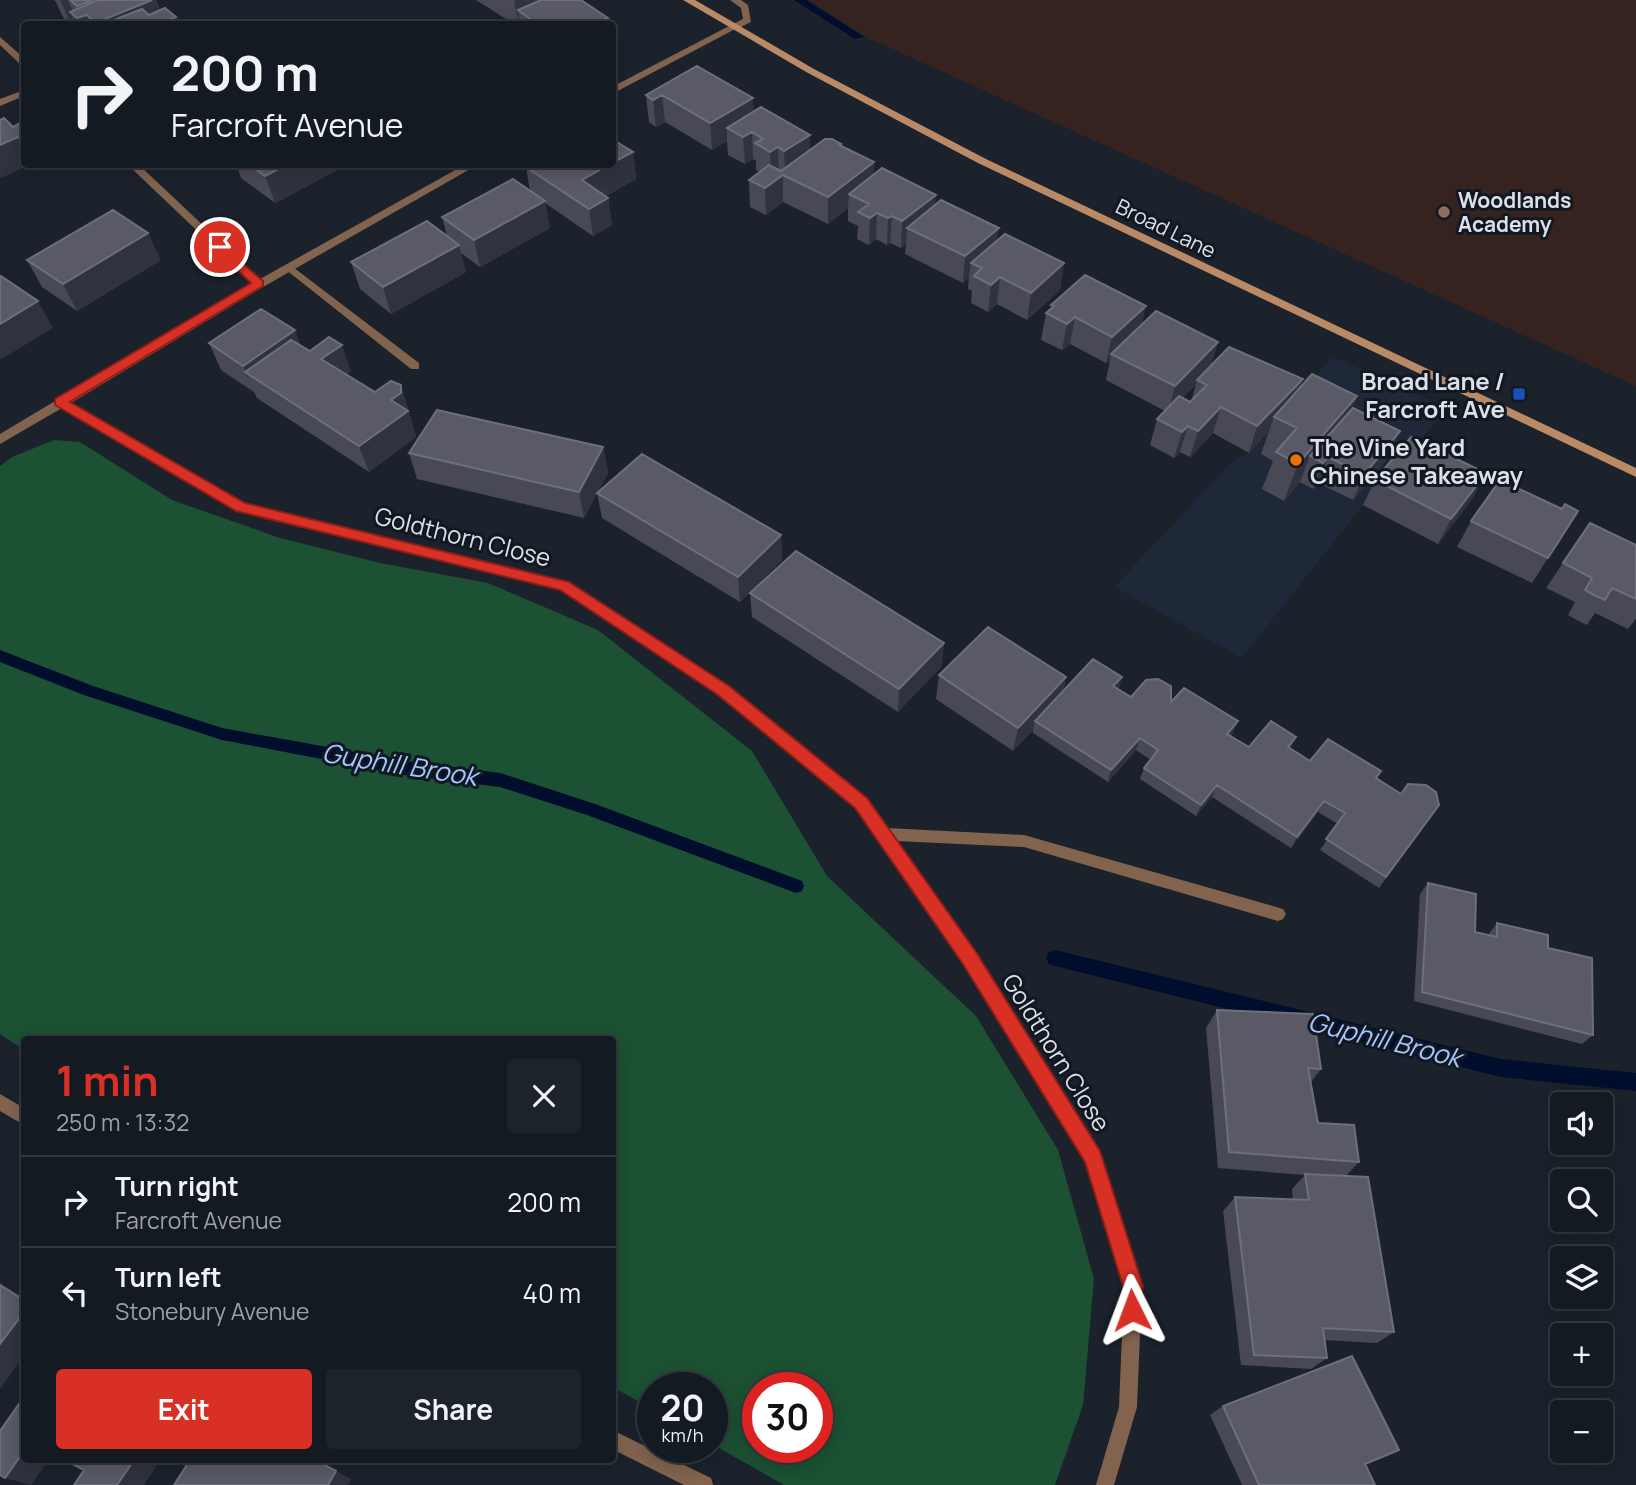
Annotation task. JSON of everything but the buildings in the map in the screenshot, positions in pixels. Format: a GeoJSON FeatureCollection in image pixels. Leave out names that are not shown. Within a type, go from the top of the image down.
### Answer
{"type":"FeatureCollection","features":[{"type":"Feature","properties":{"kind":"street","name":"Broad Lane"},"geometry":{"type":"LineString","coordinates":[[688,0],[811,71],[982,161],[1636,473]]}},
{"type":"Feature","properties":{"kind":"street"},"geometry":{"type":"LineString","coordinates":[[616,89],[748,20],[745,7],[735,0]]}},
{"type":"Feature","properties":{"kind":"street"},"geometry":{"type":"LineString","coordinates":[[0,40],[21,61]]}},
{"type":"Feature","properties":{"kind":"street"},"geometry":{"type":"LineString","coordinates":[[0,103],[21,94]]}},
{"type":"Feature","properties":{"kind":"street"},"geometry":{"type":"LineString","coordinates":[[136,168],[259,284]]}},
{"type":"Feature","properties":{"kind":"street"},"geometry":{"type":"LineString","coordinates":[[0,440],[259,284],[467,168]]}},
{"type":"Feature","properties":{"kind":"street"},"geometry":{"type":"LineString","coordinates":[[289,267],[415,366]]}},
{"type":"Feature","properties":{"kind":"street","name":"Goldthorn Close"},"geometry":{"type":"LineString","coordinates":[[60,402],[241,507],[564,586],[724,691],[861,803],[969,958],[1093,1158],[1133,1286],[1128,1407],[1105,1485]]}},
{"type":"Feature","properties":{"kind":"street"},"geometry":{"type":"LineString","coordinates":[[883,834],[1024,841],[1278,914]]}},
{"type":"Feature","properties":{"kind":"street"},"geometry":{"type":"LineString","coordinates":[[0,1102],[21,1115]]}},
{"type":"Feature","properties":{"kind":"street"},"geometry":{"type":"LineString","coordinates":[[616,1441],[704,1485]]}},
{"type":"Feature","properties":{"kind":"shaded area","name":"Woodlands Academy"},"geometry":{"type":"Polygon","coordinates":[[[809,0],[1636,0],[1636,386],[868,38],[809,0]]]}},
{"type":"Feature","properties":{"kind":"shaded area"},"geometry":{"type":"Polygon","coordinates":[[[1332,356],[1448,409],[1363,505],[1242,658],[1114,587],[1231,463],[1249,453],[1293,406],[1332,356]]]}},
{"type":"Feature","properties":{"kind":"green space"},"geometry":{"type":"Polygon","coordinates":[[[54,440],[80,442],[172,500],[280,538],[380,563],[488,583],[598,630],[752,751],[827,876],[976,1016],[1058,1150],[1094,1279],[1083,1405],[1055,1485],[784,1485],[745,1463],[833,1463],[833,1372],[742,1372],[742,1461],[728,1453],[728,1372],[637,1372],[637,1401],[616,1389],[616,1036],[21,1036],[21,1048],[0,1034],[0,466],[12,457],[54,440]]]}},
{"type":"Feature","properties":{"kind":"waterway"},"geometry":{"type":"LineString","coordinates":[[799,0],[859,37]]}},
{"type":"Feature","properties":{"kind":"waterway","name":"Guphill Brook"},"geometry":{"type":"LineString","coordinates":[[0,656],[89,691],[222,734],[405,768],[500,780],[589,809],[796,886]]}},
{"type":"Feature","properties":{"kind":"waterway","name":"Guphill Brook"},"geometry":{"type":"LineString","coordinates":[[1055,958],[1501,1068],[1636,1082]]}},
{"type":"Feature","properties":{"kind":"place","name":"Woodlands Academy"},"geometry":{"type":"Point","coordinates":[1444,212]}},
{"type":"Feature","properties":{"kind":"place","name":"Broad Lane / Farcroft Ave"},"geometry":{"type":"Point","coordinates":[1519,394]}},
{"type":"Feature","properties":{"kind":"place","name":"The Vine Yard Chinese Takeaway"},"geometry":{"type":"Point","coordinates":[1296,460]}},
{"type":"Feature","properties":{"kind":"route"},"geometry":{"type":"LineString","coordinates":[[220,247],[259,284],[60,402],[241,507],[564,586],[724,691],[861,803],[969,958],[1093,1158],[1133,1286],[1132,1310]]}}]}
